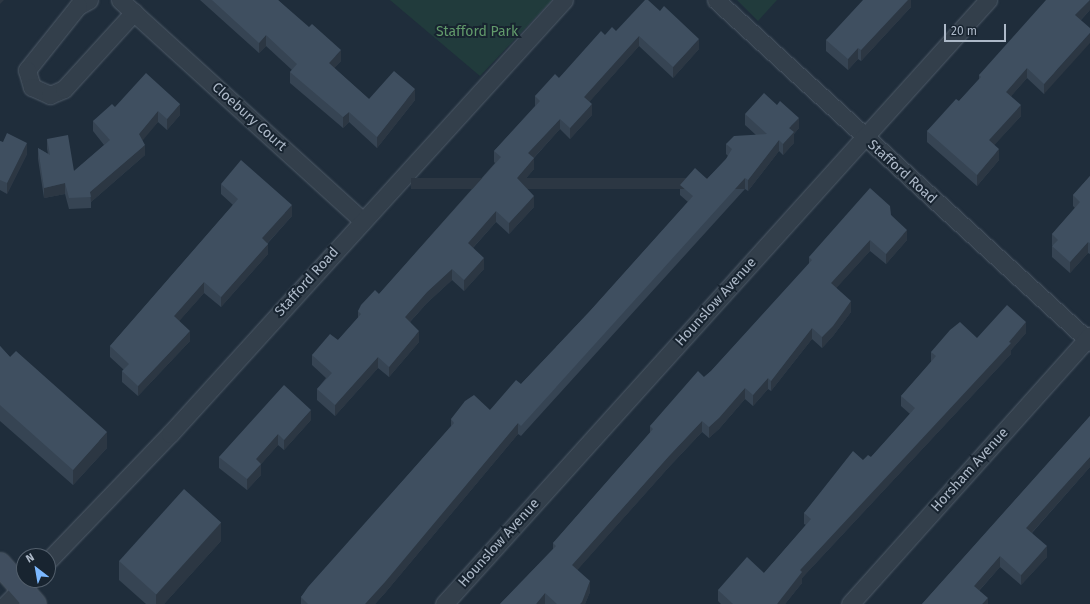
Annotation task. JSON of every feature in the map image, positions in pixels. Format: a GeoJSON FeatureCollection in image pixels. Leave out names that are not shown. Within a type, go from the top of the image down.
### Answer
{"type":"FeatureCollection","features":[{"type":"Feature","properties":{"kind":"main road"},"geometry":{"type":"LineString","coordinates":[[0,564],[23,594]]}},
{"type":"Feature","properties":{"kind":"street"},"geometry":{"type":"LineString","coordinates":[[89,0],[78,6],[27,70],[32,86],[50,95],[64,90],[134,12]]}},
{"type":"Feature","properties":{"kind":"street","name":"Cloebury Court"},"geometry":{"type":"LineString","coordinates":[[120,0],[363,221]]}},
{"type":"Feature","properties":{"kind":"street","name":"Stafford Road"},"geometry":{"type":"LineString","coordinates":[[56,553],[170,434],[564,0]]}},
{"type":"Feature","properties":{"kind":"street","name":"Stafford Road"},"geometry":{"type":"LineString","coordinates":[[716,0],[864,138],[1089,339]]}},
{"type":"Feature","properties":{"kind":"street","name":"Hounslow Avenue"},"geometry":{"type":"LineString","coordinates":[[444,604],[988,0]]}},
{"type":"Feature","properties":{"kind":"street","name":"Horsham Avenue"},"geometry":{"type":"LineString","coordinates":[[850,604],[1089,339]]}},
{"type":"Feature","properties":{"kind":"green space","name":"Stafford Park"},"geometry":{"type":"Polygon","coordinates":[[[390,0],[552,0],[480,76],[390,0]]]}},
{"type":"Feature","properties":{"kind":"green space"},"geometry":{"type":"Polygon","coordinates":[[[737,0],[777,0],[758,21],[737,0]]]}},
{"type":"Feature","properties":{"kind":"building"},"geometry":{"type":"Polygon","coordinates":[[[212,0],[278,0],[309,27],[312,24],[341,50],[329,63],[369,99],[394,71],[415,89],[377,137],[349,112],[343,117],[290,72],[297,64],[266,35],[259,43],[212,0]]]}},
{"type":"Feature","properties":{"kind":"building"},"geometry":{"type":"Polygon","coordinates":[[[645,0],[648,0],[660,11],[664,6],[699,39],[673,67],[639,36],[584,97],[592,104],[570,128],[560,119],[528,153],[534,158],[517,178],[534,196],[509,223],[496,211],[468,243],[484,258],[464,280],[452,269],[427,292],[405,317],[419,331],[389,367],[378,357],[335,405],[317,389],[332,373],[312,355],[330,334],[338,340],[361,314],[358,311],[361,305],[375,290],[379,294],[501,157],[494,151],[540,101],[535,96],[555,74],[559,78],[601,31],[605,35],[612,27],[616,31],[645,0]]]}},
{"type":"Feature","properties":{"kind":"building"},"geometry":{"type":"Polygon","coordinates":[[[863,0],[908,0],[861,50],[858,48],[848,59],[826,40],[863,0]]]}},
{"type":"Feature","properties":{"kind":"building"},"geometry":{"type":"Polygon","coordinates":[[[1046,0],[1090,0],[1075,15],[1090,28],[1090,33],[1044,84],[1027,68],[1006,92],[1021,105],[989,140],[999,149],[977,175],[927,131],[956,99],[959,101],[981,77],[979,75],[1046,0]]]}},
{"type":"Feature","properties":{"kind":"building"},"geometry":{"type":"Polygon","coordinates":[[[146,73],[180,104],[167,119],[158,111],[139,134],[145,145],[90,192],[91,197],[69,198],[65,183],[44,188],[38,148],[50,155],[47,139],[68,135],[74,171],[110,140],[93,121],[112,104],[115,107],[146,73]]]}},
{"type":"Feature","properties":{"kind":"building"},"geometry":{"type":"Polygon","coordinates":[[[764,93],[777,105],[780,101],[799,118],[789,128],[794,132],[783,144],[779,140],[748,180],[745,178],[521,426],[518,423],[365,604],[308,604],[301,597],[308,587],[454,423],[451,419],[465,401],[474,395],[490,410],[516,380],[521,384],[590,311],[693,196],[680,185],[695,168],[707,179],[726,159],[732,149],[726,144],[734,136],[767,134],[745,114],[764,93]]]}},
{"type":"Feature","properties":{"kind":"building"},"geometry":{"type":"Polygon","coordinates":[[[7,133],[27,143],[7,183],[0,180],[0,141],[3,142],[7,133]]]}},
{"type":"Feature","properties":{"kind":"building"},"geometry":{"type":"Polygon","coordinates":[[[241,160],[292,205],[262,238],[268,244],[221,297],[204,282],[174,316],[190,331],[138,386],[122,371],[129,364],[110,346],[238,199],[221,184],[241,160]]]}},
{"type":"Feature","properties":{"kind":"building"},"geometry":{"type":"Polygon","coordinates":[[[1090,176],[1090,243],[1088,242],[1070,262],[1052,246],[1058,240],[1052,234],[1080,202],[1073,195],[1090,176]]]}},
{"type":"Feature","properties":{"kind":"building"},"geometry":{"type":"Polygon","coordinates":[[[870,188],[890,206],[891,215],[907,230],[886,254],[870,240],[831,283],[851,301],[833,326],[822,337],[812,328],[771,381],[768,378],[753,395],[745,388],[719,418],[709,427],[702,421],[669,456],[572,565],[590,581],[580,604],[557,604],[545,593],[536,604],[500,604],[556,546],[553,543],[653,429],[650,426],[698,371],[704,377],[711,371],[812,260],[809,257],[870,188]]]}},
{"type":"Feature","properties":{"kind":"building"},"geometry":{"type":"Polygon","coordinates":[[[1007,305],[1026,322],[1009,342],[1011,343],[800,570],[802,572],[777,604],[733,604],[718,590],[747,557],[764,573],[811,519],[804,513],[853,451],[863,460],[868,455],[871,457],[915,408],[901,396],[936,356],[931,352],[950,330],[960,322],[977,338],[1007,305]]]}},
{"type":"Feature","properties":{"kind":"building"},"geometry":{"type":"Polygon","coordinates":[[[0,346],[10,357],[16,351],[107,432],[73,470],[0,405],[0,346]]]}},
{"type":"Feature","properties":{"kind":"building"},"geometry":{"type":"Polygon","coordinates":[[[284,385],[311,410],[284,440],[278,434],[256,459],[261,464],[247,479],[219,457],[284,385]]]}},
{"type":"Feature","properties":{"kind":"building"},"geometry":{"type":"Polygon","coordinates":[[[1090,416],[1090,457],[1026,528],[1047,546],[1021,575],[1000,556],[974,586],[988,598],[982,604],[922,604],[1090,416]]]}},
{"type":"Feature","properties":{"kind":"building"},"geometry":{"type":"Polygon","coordinates":[[[184,489],[221,522],[156,595],[119,561],[184,489]]]}}]}
